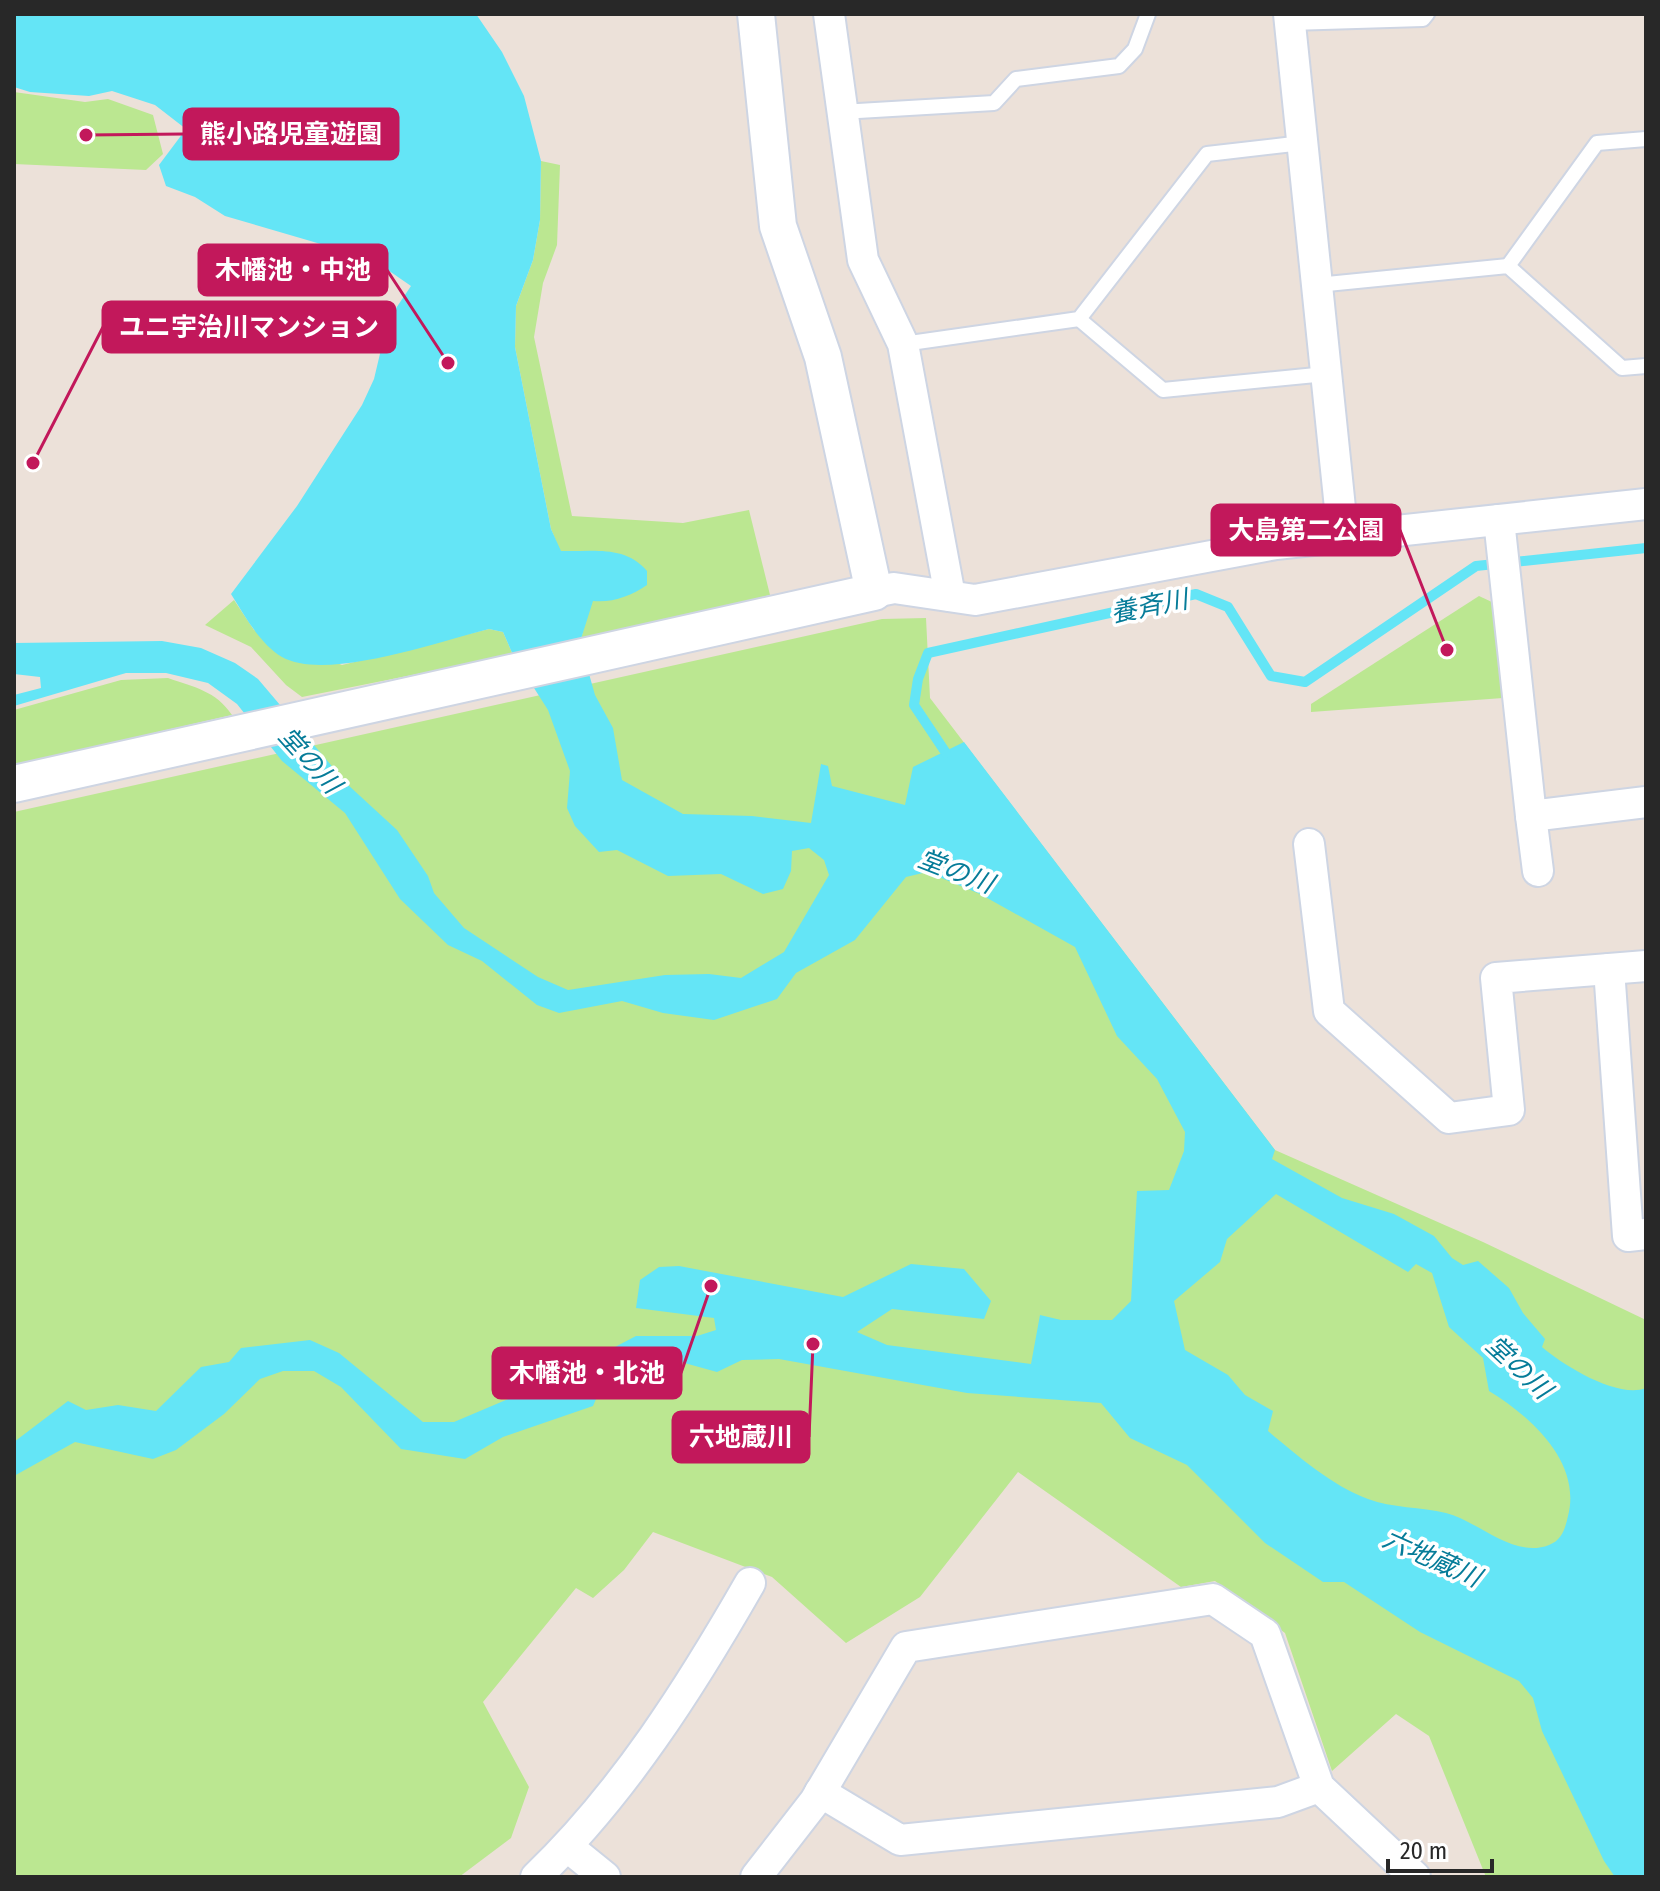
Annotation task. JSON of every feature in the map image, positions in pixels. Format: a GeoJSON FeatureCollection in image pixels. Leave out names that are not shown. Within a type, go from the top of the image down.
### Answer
{"type":"FeatureCollection","features":[{"type":"Feature","properties":{"kind":"street"},"geometry":{"type":"LineString","coordinates":[[756,14],[778,226],[823,357],[874,592]]}},
{"type":"Feature","properties":{"kind":"street"},"geometry":{"type":"LineString","coordinates":[[829,14],[863,260],[903,344],[950,596]]}},
{"type":"Feature","properties":{"kind":"street"},"geometry":{"type":"LineString","coordinates":[[1290,19],[1343,537]]}},
{"type":"Feature","properties":{"kind":"street"},"geometry":{"type":"LineString","coordinates":[[14,784],[589,653],[894,588],[975,600],[1276,544],[1646,504]]}},
{"type":"Feature","properties":{"kind":"street"},"geometry":{"type":"LineString","coordinates":[[1499,520],[1538,871]]}},
{"type":"Feature","properties":{"kind":"street"},"geometry":{"type":"LineString","coordinates":[[1531,816],[1646,802]]}},
{"type":"Feature","properties":{"kind":"street"},"geometry":{"type":"LineString","coordinates":[[1309,844],[1329,1011],[1449,1118],[1509,1110],[1496,978],[1646,966]]}},
{"type":"Feature","properties":{"kind":"street"},"geometry":{"type":"LineString","coordinates":[[1609,969],[1633,1128],[1628,1236],[1646,1234]]}},
{"type":"Feature","properties":{"kind":"street"},"geometry":{"type":"LineString","coordinates":[[536,1877],[568,1847],[642,1752],[717,1641],[750,1583]]}},
{"type":"Feature","properties":{"kind":"street"},"geometry":{"type":"LineString","coordinates":[[756,1877],[820,1792],[906,1647],[1213,1599],[1265,1634],[1319,1787],[1415,1877]]}},
{"type":"Feature","properties":{"kind":"street"},"geometry":{"type":"LineString","coordinates":[[820,1792],[900,1840],[1278,1802],[1319,1787]]}},
{"type":"Feature","properties":{"kind":"street"},"geometry":{"type":"LineString","coordinates":[[568,1847],[605,1877]]}},
{"type":"Feature","properties":{"kind":"lane"},"geometry":{"type":"LineString","coordinates":[[841,112],[994,103],[1016,79],[1119,66],[1135,49],[1147,14]]}},
{"type":"Feature","properties":{"kind":"lane"},"geometry":{"type":"LineString","coordinates":[[1290,19],[1423,19],[1427,14]]}},
{"type":"Feature","properties":{"kind":"lane"},"geometry":{"type":"LineString","coordinates":[[1508,266],[1597,143],[1646,139]]}},
{"type":"Feature","properties":{"kind":"lane"},"geometry":{"type":"LineString","coordinates":[[903,344],[1079,319],[1207,154],[1302,143]]}},
{"type":"Feature","properties":{"kind":"lane"},"geometry":{"type":"LineString","coordinates":[[1317,285],[1508,266],[1622,368],[1646,366]]}},
{"type":"Feature","properties":{"kind":"lane"},"geometry":{"type":"LineString","coordinates":[[1079,319],[1163,390],[1326,374]]}},
{"type":"Feature","properties":{"kind":"green space"},"geometry":{"type":"Polygon","coordinates":[[[14,92],[85,102],[108,99],[153,115],[163,154],[146,170],[14,164],[14,92]]]}},
{"type":"Feature","properties":{"kind":"green space"},"geometry":{"type":"Polygon","coordinates":[[[541,161],[560,165],[557,245],[543,283],[534,337],[572,516],[683,523],[749,510],[770,595],[580,643],[603,551],[560,551],[551,529],[515,347],[516,306],[533,260],[540,220],[541,161]]]}},
{"type":"Feature","properties":{"kind":"green space"},"geometry":{"type":"Polygon","coordinates":[[[1479,596],[1494,603],[1503,698],[1311,712],[1311,704],[1479,596]]]}},
{"type":"Feature","properties":{"kind":"green space"},"geometry":{"type":"Polygon","coordinates":[[[234,600],[254,630],[342,665],[489,629],[503,632],[513,655],[302,697],[286,685],[251,647],[205,625],[234,600]]]}},
{"type":"Feature","properties":{"kind":"green space"},"geometry":{"type":"Polygon","coordinates":[[[926,618],[930,698],[1275,1150],[1483,1242],[1646,1320],[1646,1877],[1486,1877],[1429,1736],[1396,1714],[1332,1771],[1285,1633],[1215,1581],[1181,1587],[1018,1472],[920,1597],[846,1643],[772,1577],[653,1532],[624,1570],[593,1598],[576,1588],[483,1702],[529,1787],[511,1838],[459,1877],[14,1877],[14,812],[882,619],[926,618]]]}},
{"type":"Feature","properties":{"kind":"green space"},"geometry":{"type":"Polygon","coordinates":[[[168,678],[212,695],[232,715],[14,765],[14,710],[121,680],[168,678]]]}},
{"type":"Feature","properties":{"kind":"water","name":"堂の川"},"geometry":{"type":"Polygon","coordinates":[[[14,14],[476,14],[502,52],[524,96],[541,161],[540,220],[533,260],[516,306],[515,347],[551,529],[561,551],[619,554],[629,557],[647,571],[647,585],[641,589],[614,600],[593,601],[580,642],[595,695],[613,728],[622,780],[683,814],[752,816],[811,823],[821,764],[828,766],[832,786],[905,805],[913,767],[964,742],[1275,1150],[1272,1159],[1342,1198],[1394,1214],[1434,1236],[1452,1258],[1463,1265],[1478,1261],[1509,1288],[1523,1313],[1545,1339],[1542,1347],[1564,1363],[1607,1385],[1634,1390],[1646,1388],[1646,1877],[1615,1877],[1604,1861],[1542,1731],[1533,1698],[1519,1681],[1420,1632],[1344,1582],[1323,1582],[1265,1543],[1187,1465],[1130,1438],[1101,1403],[967,1393],[779,1359],[742,1360],[717,1372],[670,1359],[600,1390],[593,1406],[503,1437],[465,1459],[401,1449],[341,1387],[314,1371],[283,1371],[260,1379],[224,1414],[176,1450],[153,1459],[75,1442],[14,1476],[14,1442],[68,1401],[86,1410],[118,1405],[156,1411],[201,1367],[229,1362],[241,1348],[310,1340],[339,1353],[423,1422],[454,1422],[548,1382],[636,1336],[697,1336],[716,1330],[714,1318],[636,1308],[640,1280],[659,1267],[679,1266],[843,1297],[911,1264],[964,1269],[991,1301],[984,1319],[892,1309],[857,1332],[887,1345],[1031,1364],[1040,1315],[1061,1320],[1112,1320],[1131,1301],[1137,1191],[1169,1190],[1184,1151],[1185,1132],[1157,1079],[1117,1036],[1075,947],[980,894],[927,872],[906,877],[855,940],[796,973],[777,999],[714,1020],[663,1013],[622,1001],[559,1013],[537,1005],[482,961],[448,945],[400,899],[345,813],[282,761],[237,704],[208,683],[166,673],[126,673],[14,706],[14,695],[41,688],[40,677],[14,674],[14,643],[162,641],[201,648],[235,663],[258,679],[347,784],[397,830],[428,876],[434,893],[464,928],[538,977],[568,990],[665,975],[709,974],[741,978],[784,952],[829,875],[824,860],[809,848],[792,851],[791,871],[783,889],[763,894],[721,874],[668,876],[617,850],[599,852],[575,826],[567,808],[570,771],[548,710],[513,655],[503,632],[489,629],[384,657],[326,665],[282,657],[266,644],[231,594],[297,506],[362,405],[374,379],[388,320],[411,286],[372,259],[225,216],[195,197],[166,186],[159,165],[186,129],[155,105],[112,91],[89,96],[30,92],[14,87],[14,14]],[[1276,1194],[1227,1239],[1220,1262],[1174,1301],[1185,1350],[1228,1375],[1245,1395],[1273,1411],[1268,1431],[1315,1469],[1354,1493],[1387,1504],[1446,1513],[1523,1547],[1536,1548],[1553,1543],[1564,1530],[1570,1496],[1560,1459],[1536,1427],[1489,1391],[1483,1358],[1449,1327],[1432,1273],[1416,1264],[1408,1272],[1276,1194]]]}},
{"type":"Feature","properties":{"kind":"waterway","name":"養斉川"},"geometry":{"type":"LineString","coordinates":[[946,753],[914,705],[918,679],[928,653],[1196,594],[1228,607],[1271,676],[1305,682],[1476,566],[1646,548]]}},
{"type":"Feature","properties":{"kind":"place","name":"熊小路児童遊園"},"geometry":{"type":"Point","coordinates":[86,135]}},
{"type":"Feature","properties":{"kind":"place","name":"木幡池・中池"},"geometry":{"type":"Point","coordinates":[448,363]}},
{"type":"Feature","properties":{"kind":"place","name":"ユニ宇治川マンション"},"geometry":{"type":"Point","coordinates":[33,463]}},
{"type":"Feature","properties":{"kind":"place","name":"大島第二公園"},"geometry":{"type":"Point","coordinates":[1447,650]}},
{"type":"Feature","properties":{"kind":"place","name":"木幡池・北池"},"geometry":{"type":"Point","coordinates":[711,1286]}},
{"type":"Feature","properties":{"kind":"place","name":"六地蔵川"},"geometry":{"type":"Point","coordinates":[813,1344]}}]}
